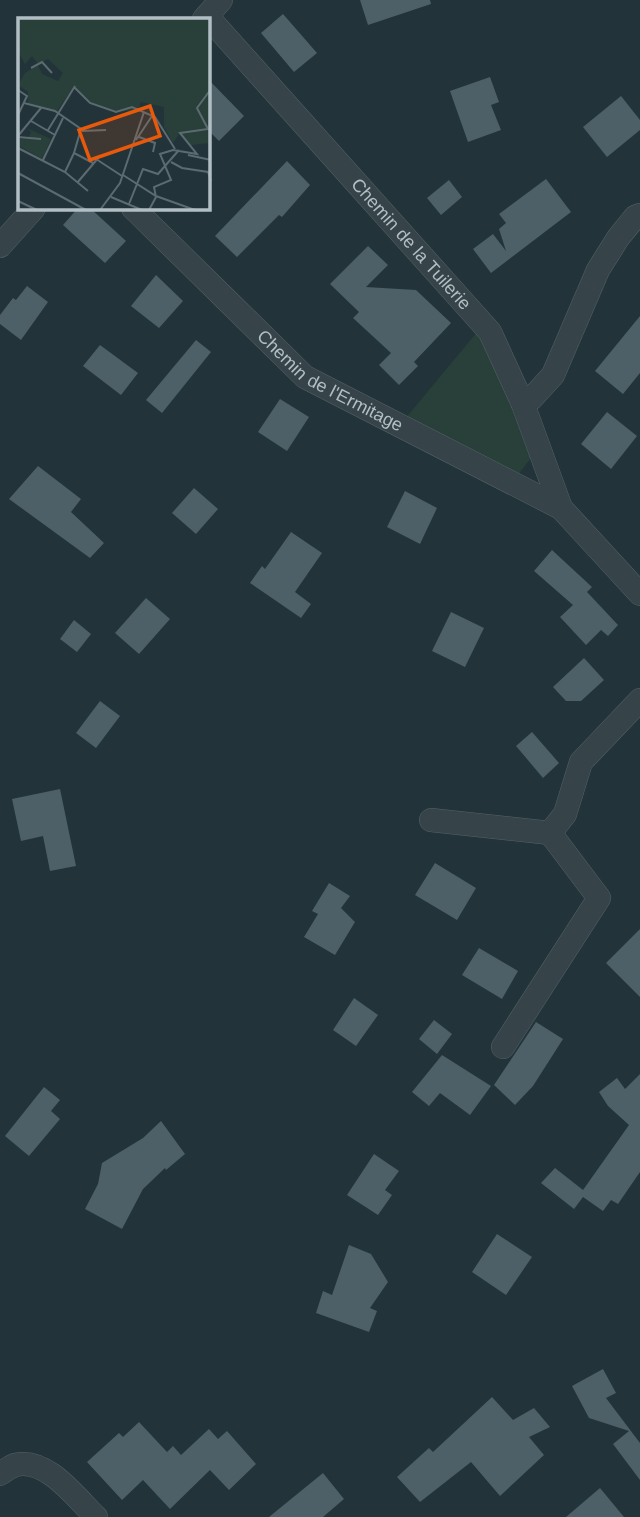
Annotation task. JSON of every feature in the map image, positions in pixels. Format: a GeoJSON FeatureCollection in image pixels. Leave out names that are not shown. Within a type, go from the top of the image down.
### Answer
{"type":"FeatureCollection","features":[{"type":"Feature","properties":{"kind":"street","name":"Chemin de la Tuilerie"},"geometry":{"type":"LineString","coordinates":[[211,12],[490,332],[523,404],[561,508]]}},
{"type":"Feature","properties":{"kind":"street"},"geometry":{"type":"LineString","coordinates":[[0,246],[32,210]]}},
{"type":"Feature","properties":{"kind":"street","name":"Chemin de l'Ermitage"},"geometry":{"type":"LineString","coordinates":[[135,210],[305,377],[561,508]]}},
{"type":"Feature","properties":{"kind":"street"},"geometry":{"type":"LineString","coordinates":[[523,404],[532,398],[552,374],[598,270],[618,238],[635,217],[640,215]]}},
{"type":"Feature","properties":{"kind":"street"},"geometry":{"type":"LineString","coordinates":[[517,486],[543,458]]}},
{"type":"Feature","properties":{"kind":"street"},"geometry":{"type":"LineString","coordinates":[[561,508],[640,594]]}},
{"type":"Feature","properties":{"kind":"street"},"geometry":{"type":"LineString","coordinates":[[550,834],[565,814],[581,762],[640,700]]}},
{"type":"Feature","properties":{"kind":"street"},"geometry":{"type":"LineString","coordinates":[[431,820],[550,834],[599,898],[503,1047]]}},
{"type":"Feature","properties":{"kind":"street"},"geometry":{"type":"LineString","coordinates":[[0,1474],[15,1465],[32,1465],[44,1469],[96,1517]]}},
{"type":"Feature","properties":{"kind":"green space"},"geometry":{"type":"Polygon","coordinates":[[[483,325],[537,440],[531,458],[517,476],[399,426],[483,325]]]}},
{"type":"Feature","properties":{"kind":"building"},"geometry":{"type":"Polygon","coordinates":[[[360,0],[430,0],[431,4],[368,25],[360,0]]]}},
{"type":"Feature","properties":{"kind":"building"},"geometry":{"type":"Polygon","coordinates":[[[283,14],[317,53],[294,72],[261,33],[283,14]]]}},
{"type":"Feature","properties":{"kind":"building"},"geometry":{"type":"Polygon","coordinates":[[[490,77],[499,102],[491,105],[501,130],[468,142],[450,91],[490,77]]]}},
{"type":"Feature","properties":{"kind":"building"},"geometry":{"type":"Polygon","coordinates":[[[210,81],[244,116],[219,141],[210,132],[210,81]]]}},
{"type":"Feature","properties":{"kind":"building"},"geometry":{"type":"Polygon","coordinates":[[[621,96],[640,120],[640,130],[607,157],[583,127],[621,96]]]}},
{"type":"Feature","properties":{"kind":"building"},"geometry":{"type":"Polygon","coordinates":[[[287,161],[310,185],[282,217],[279,215],[237,257],[215,236],[287,161]]]}},
{"type":"Feature","properties":{"kind":"building"},"geometry":{"type":"Polygon","coordinates":[[[546,179],[571,212],[491,273],[473,249],[493,234],[506,251],[499,229],[506,223],[499,214],[546,179]]]}},
{"type":"Feature","properties":{"kind":"building"},"geometry":{"type":"Polygon","coordinates":[[[449,180],[462,197],[441,215],[427,198],[449,180]]]}},
{"type":"Feature","properties":{"kind":"building"},"geometry":{"type":"Polygon","coordinates":[[[76,210],[92,210],[126,241],[105,263],[63,225],[76,210]]]}},
{"type":"Feature","properties":{"kind":"building"},"geometry":{"type":"Polygon","coordinates":[[[368,246],[388,265],[366,287],[416,290],[451,323],[414,362],[418,366],[399,385],[379,365],[391,353],[353,318],[359,312],[330,284],[368,246]]]}},
{"type":"Feature","properties":{"kind":"building"},"geometry":{"type":"Polygon","coordinates":[[[156,275],[183,301],[159,328],[131,306],[156,275]]]}},
{"type":"Feature","properties":{"kind":"building"},"geometry":{"type":"Polygon","coordinates":[[[27,286],[48,302],[21,340],[0,324],[0,315],[27,286]]]}},
{"type":"Feature","properties":{"kind":"building"},"geometry":{"type":"Polygon","coordinates":[[[640,316],[640,373],[623,394],[595,371],[640,316]]]}},
{"type":"Feature","properties":{"kind":"building"},"geometry":{"type":"Polygon","coordinates":[[[196,340],[211,352],[162,413],[146,400],[196,340]]]}},
{"type":"Feature","properties":{"kind":"building"},"geometry":{"type":"Polygon","coordinates":[[[100,345],[138,373],[121,395],[83,366],[100,345]]]}},
{"type":"Feature","properties":{"kind":"building"},"geometry":{"type":"Polygon","coordinates":[[[280,399],[309,417],[287,451],[258,432],[280,399]]]}},
{"type":"Feature","properties":{"kind":"building"},"geometry":{"type":"Polygon","coordinates":[[[607,412],[637,436],[611,469],[581,444],[607,412]]]}},
{"type":"Feature","properties":{"kind":"building"},"geometry":{"type":"Polygon","coordinates":[[[38,466],[81,499],[71,512],[104,543],[90,558],[9,499],[38,466]]]}},
{"type":"Feature","properties":{"kind":"building"},"geometry":{"type":"Polygon","coordinates":[[[194,488],[218,509],[196,534],[172,513],[194,488]]]}},
{"type":"Feature","properties":{"kind":"building"},"geometry":{"type":"Polygon","coordinates":[[[405,491],[437,508],[420,544],[387,527],[405,491]]]}},
{"type":"Feature","properties":{"kind":"building"},"geometry":{"type":"Polygon","coordinates":[[[291,532],[322,553],[295,592],[311,604],[301,618],[250,583],[262,566],[265,569],[291,532]]]}},
{"type":"Feature","properties":{"kind":"building"},"geometry":{"type":"Polygon","coordinates":[[[552,550],[592,587],[587,592],[618,625],[608,636],[601,630],[586,645],[560,617],[573,605],[534,571],[552,550]]]}},
{"type":"Feature","properties":{"kind":"building"},"geometry":{"type":"Polygon","coordinates":[[[146,598],[170,619],[139,654],[115,633],[146,598]]]}},
{"type":"Feature","properties":{"kind":"building"},"geometry":{"type":"Polygon","coordinates":[[[451,612],[484,628],[465,667],[432,651],[451,612]]]}},
{"type":"Feature","properties":{"kind":"building"},"geometry":{"type":"Polygon","coordinates":[[[74,620],[91,634],[77,652],[60,639],[74,620]]]}},
{"type":"Feature","properties":{"kind":"building"},"geometry":{"type":"Polygon","coordinates":[[[584,658],[604,680],[581,701],[566,701],[553,687],[584,658]]]}},
{"type":"Feature","properties":{"kind":"building"},"geometry":{"type":"Polygon","coordinates":[[[100,701],[120,716],[96,748],[76,733],[100,701]]]}},
{"type":"Feature","properties":{"kind":"building"},"geometry":{"type":"Polygon","coordinates":[[[532,732],[559,763],[543,778],[516,746],[532,732]]]}},
{"type":"Feature","properties":{"kind":"building"},"geometry":{"type":"Polygon","coordinates":[[[60,789],[76,866],[50,871],[43,836],[21,841],[12,799],[60,789]]]}},
{"type":"Feature","properties":{"kind":"building"},"geometry":{"type":"Polygon","coordinates":[[[435,863],[476,888],[457,920],[415,895],[435,863]]]}},
{"type":"Feature","properties":{"kind":"building"},"geometry":{"type":"Polygon","coordinates":[[[329,883],[350,896],[341,908],[355,922],[335,955],[304,937],[318,914],[312,911],[329,883]]]}},
{"type":"Feature","properties":{"kind":"building"},"geometry":{"type":"Polygon","coordinates":[[[640,929],[640,997],[606,963],[640,929]]]}},
{"type":"Feature","properties":{"kind":"building"},"geometry":{"type":"Polygon","coordinates":[[[479,948],[518,971],[502,999],[462,975],[479,948]]]}},
{"type":"Feature","properties":{"kind":"building"},"geometry":{"type":"Polygon","coordinates":[[[354,998],[378,1015],[356,1046],[333,1030],[354,998]]]}},
{"type":"Feature","properties":{"kind":"building"},"geometry":{"type":"Polygon","coordinates":[[[434,1020],[452,1034],[437,1054],[419,1039],[434,1020]]]}},
{"type":"Feature","properties":{"kind":"building"},"geometry":{"type":"Polygon","coordinates":[[[536,1022],[563,1039],[533,1086],[515,1105],[494,1085],[536,1022]]]}},
{"type":"Feature","properties":{"kind":"building"},"geometry":{"type":"Polygon","coordinates":[[[442,1055],[491,1086],[470,1115],[440,1093],[429,1106],[412,1092],[442,1055]]]}},
{"type":"Feature","properties":{"kind":"building"},"geometry":{"type":"Polygon","coordinates":[[[640,1074],[640,1172],[618,1204],[611,1200],[603,1211],[583,1197],[574,1209],[541,1183],[555,1168],[583,1190],[629,1125],[608,1106],[599,1092],[617,1078],[625,1089],[640,1074]]]}},
{"type":"Feature","properties":{"kind":"building"},"geometry":{"type":"Polygon","coordinates":[[[44,1087],[60,1100],[51,1111],[60,1119],[29,1156],[5,1136],[44,1087]]]}},
{"type":"Feature","properties":{"kind":"building"},"geometry":{"type":"Polygon","coordinates":[[[161,1121],[185,1154],[143,1189],[122,1229],[85,1209],[98,1184],[102,1163],[143,1138],[161,1121]]]}},
{"type":"Feature","properties":{"kind":"building"},"geometry":{"type":"Polygon","coordinates":[[[374,1154],[399,1171],[385,1190],[392,1195],[378,1215],[347,1195],[374,1154]]]}},
{"type":"Feature","properties":{"kind":"building"},"geometry":{"type":"Polygon","coordinates":[[[497,1234],[532,1257],[506,1295],[472,1272],[497,1234]]]}},
{"type":"Feature","properties":{"kind":"building"},"geometry":{"type":"Polygon","coordinates":[[[349,1245],[371,1254],[388,1282],[370,1308],[377,1311],[369,1332],[316,1313],[323,1291],[332,1295],[349,1245]]]}},
{"type":"Feature","properties":{"kind":"building"},"geometry":{"type":"Polygon","coordinates":[[[603,1369],[616,1393],[606,1398],[640,1443],[640,1480],[613,1444],[629,1431],[589,1418],[572,1386],[603,1369]]]}},
{"type":"Feature","properties":{"kind":"building"},"geometry":{"type":"Polygon","coordinates":[[[492,1397],[513,1420],[534,1408],[550,1427],[529,1437],[544,1455],[500,1496],[471,1462],[420,1502],[397,1477],[429,1448],[433,1452],[492,1397]]]}},
{"type":"Feature","properties":{"kind":"building"},"geometry":{"type":"Polygon","coordinates":[[[139,1422],[167,1452],[173,1446],[181,1455],[209,1429],[218,1439],[227,1431],[256,1464],[229,1490],[210,1470],[170,1509],[143,1480],[122,1500],[87,1462],[119,1433],[123,1437],[139,1422]]]}},
{"type":"Feature","properties":{"kind":"building"},"geometry":{"type":"Polygon","coordinates":[[[323,1473],[344,1499],[323,1517],[269,1517],[323,1473]]]}},
{"type":"Feature","properties":{"kind":"building"},"geometry":{"type":"Polygon","coordinates":[[[600,1488],[624,1517],[566,1517],[600,1488]]]}}]}
